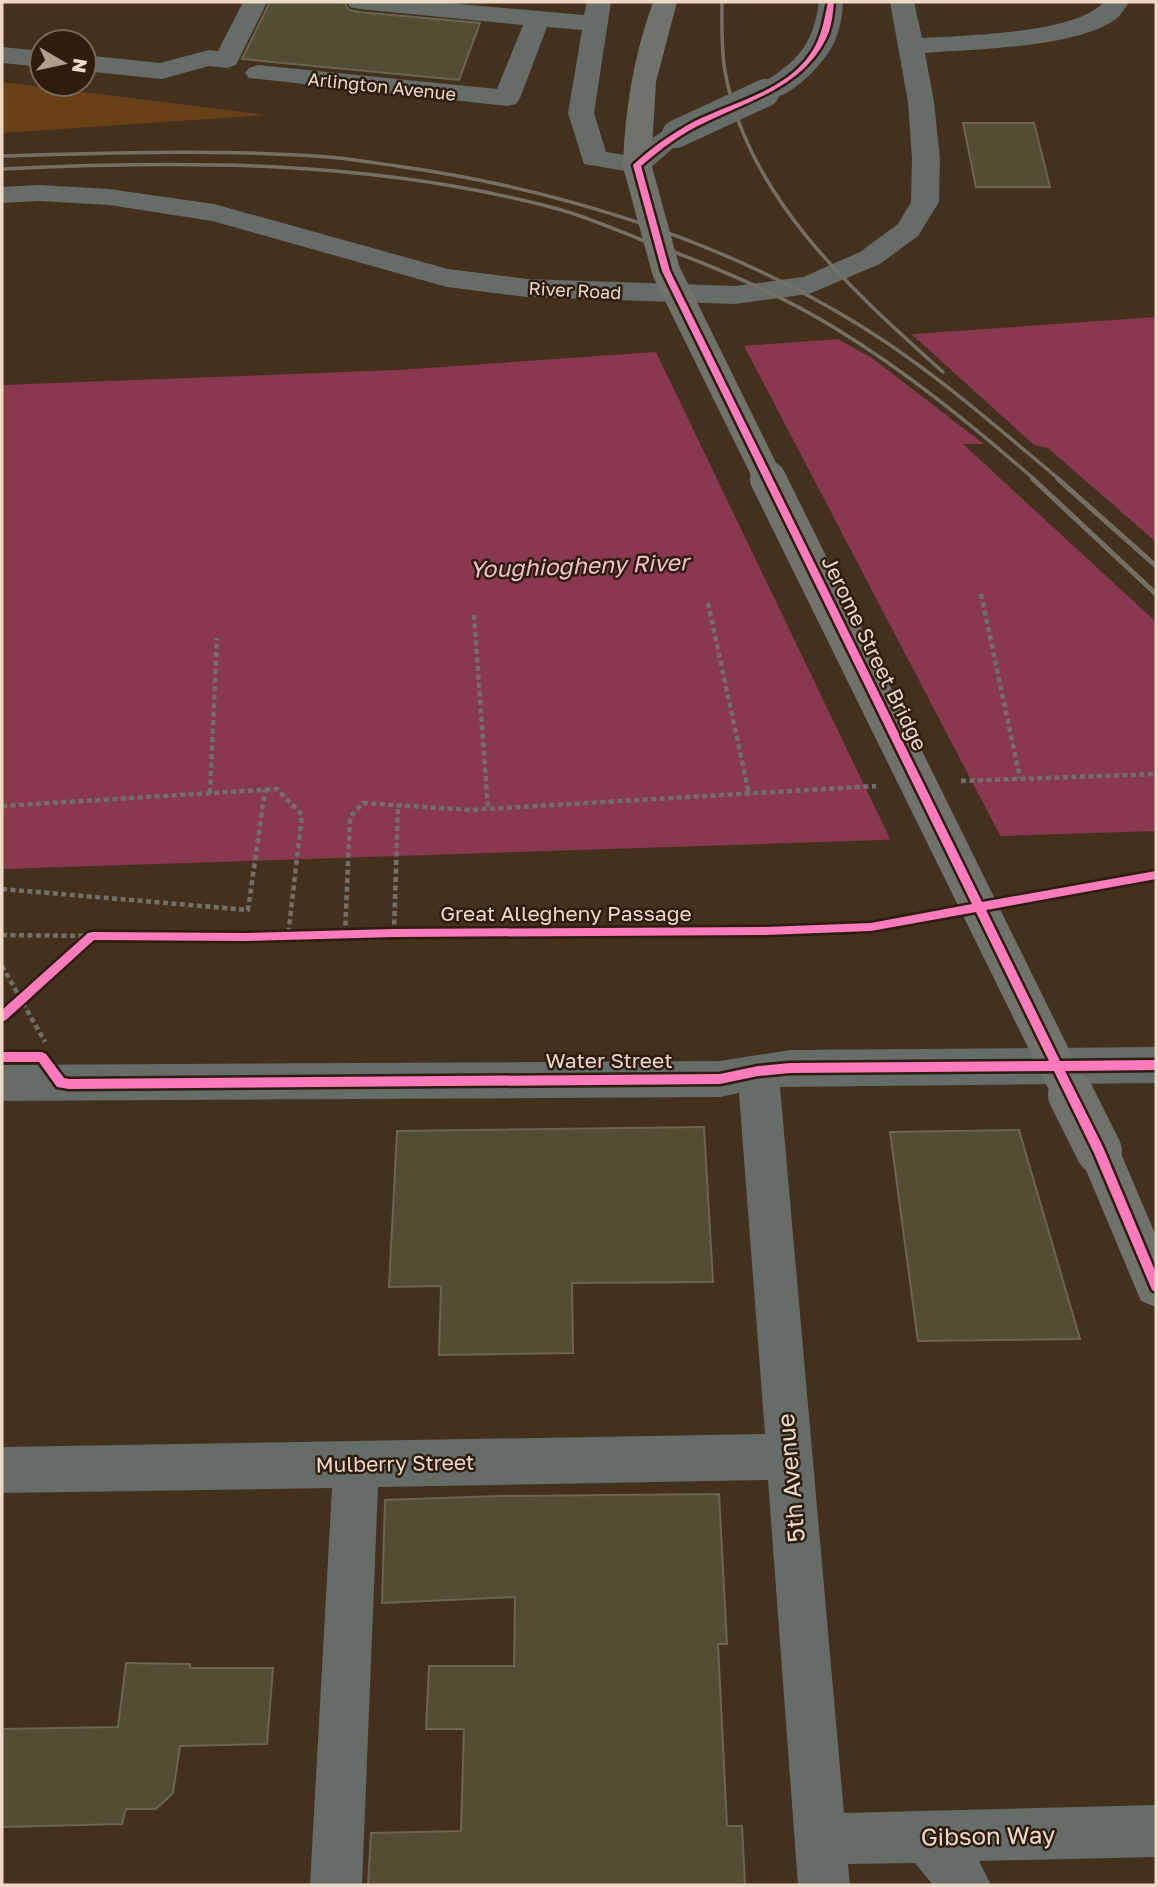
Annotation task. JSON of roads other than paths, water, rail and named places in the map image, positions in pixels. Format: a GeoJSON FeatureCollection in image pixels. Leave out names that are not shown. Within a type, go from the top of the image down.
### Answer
{"type":"FeatureCollection","features":[{"type":"Feature","properties":{"kind":"main road","name":"Jerome Street Bridge"},"geometry":{"type":"LineString","coordinates":[[665,2],[652,38],[640,93],[637,164],[666,271],[1099,1151],[1156,1286]]}},
{"type":"Feature","properties":{"kind":"street"},"geometry":{"type":"LineString","coordinates":[[98,64],[162,71],[209,58],[227,60],[255,2]]}},
{"type":"Feature","properties":{"kind":"street"},"geometry":{"type":"LineString","coordinates":[[359,2],[538,19],[597,13],[581,113],[594,158],[637,164],[676,134],[765,93],[794,76],[820,49],[831,2]]}},
{"type":"Feature","properties":{"kind":"street","name":"River Road"},"geometry":{"type":"LineString","coordinates":[[2,195],[39,193],[109,197],[214,213],[447,278],[527,288],[735,295],[809,285],[870,258],[908,230],[925,202],[926,159],[921,102],[902,2]]}},
{"type":"Feature","properties":{"kind":"street"},"geometry":{"type":"LineString","coordinates":[[911,47],[1015,37],[1073,27],[1106,14],[1117,2]]}},
{"type":"Feature","properties":{"kind":"street","name":"Arlington Avenue"},"geometry":{"type":"LineString","coordinates":[[258,73],[507,98],[538,19]]}},
{"type":"Feature","properties":{"kind":"street"},"geometry":{"type":"LineString","coordinates":[[2,55],[28,58]]}},
{"type":"Feature","properties":{"kind":"street","name":"Water Street"},"geometry":{"type":"LineString","coordinates":[[2,1083],[720,1079],[758,1071],[1156,1065]]}},
{"type":"Feature","properties":{"kind":"street","name":"5th Avenue"},"geometry":{"type":"LineString","coordinates":[[758,1071],[822,1862]]}},
{"type":"Feature","properties":{"kind":"street","name":"Mulberry Street"},"geometry":{"type":"LineString","coordinates":[[2,1470],[789,1457]]}},
{"type":"Feature","properties":{"kind":"street"},"geometry":{"type":"LineString","coordinates":[[336,1885],[356,1464]]}},
{"type":"Feature","properties":{"kind":"street","name":"Gibson Way"},"geometry":{"type":"LineString","coordinates":[[822,1862],[928,1836],[1156,1831]]}},
{"type":"Feature","properties":{"kind":"street"},"geometry":{"type":"LineString","coordinates":[[928,1836],[965,1885]]}},
{"type":"Feature","properties":{"kind":"water","name":"Youghiogheny River"},"geometry":{"type":"Polygon","coordinates":[[[1156,317],[1156,831],[2,869],[2,385],[398,370],[1156,317]]]}},
{"type":"Feature","properties":{"kind":"railway"},"geometry":{"type":"LineString","coordinates":[[722,2],[725,71],[737,117],[756,160],[780,201],[808,239],[840,275],[943,372]]}},
{"type":"Feature","properties":{"kind":"railway"},"geometry":{"type":"LineString","coordinates":[[2,156],[206,152],[338,158],[455,175],[514,187],[629,219],[741,262],[846,317],[930,373],[1060,480]]}},
{"type":"Feature","properties":{"kind":"railway"},"geometry":{"type":"LineString","coordinates":[[2,169],[212,165],[351,172],[489,193],[569,212],[765,290],[835,328],[913,381],[1035,480]]}},
{"type":"Feature","properties":{"kind":"railway"},"geometry":{"type":"LineString","coordinates":[[1033,479],[1156,594]]}},
{"type":"Feature","properties":{"kind":"railway"},"geometry":{"type":"LineString","coordinates":[[1058,479],[1156,566]]}}]}
